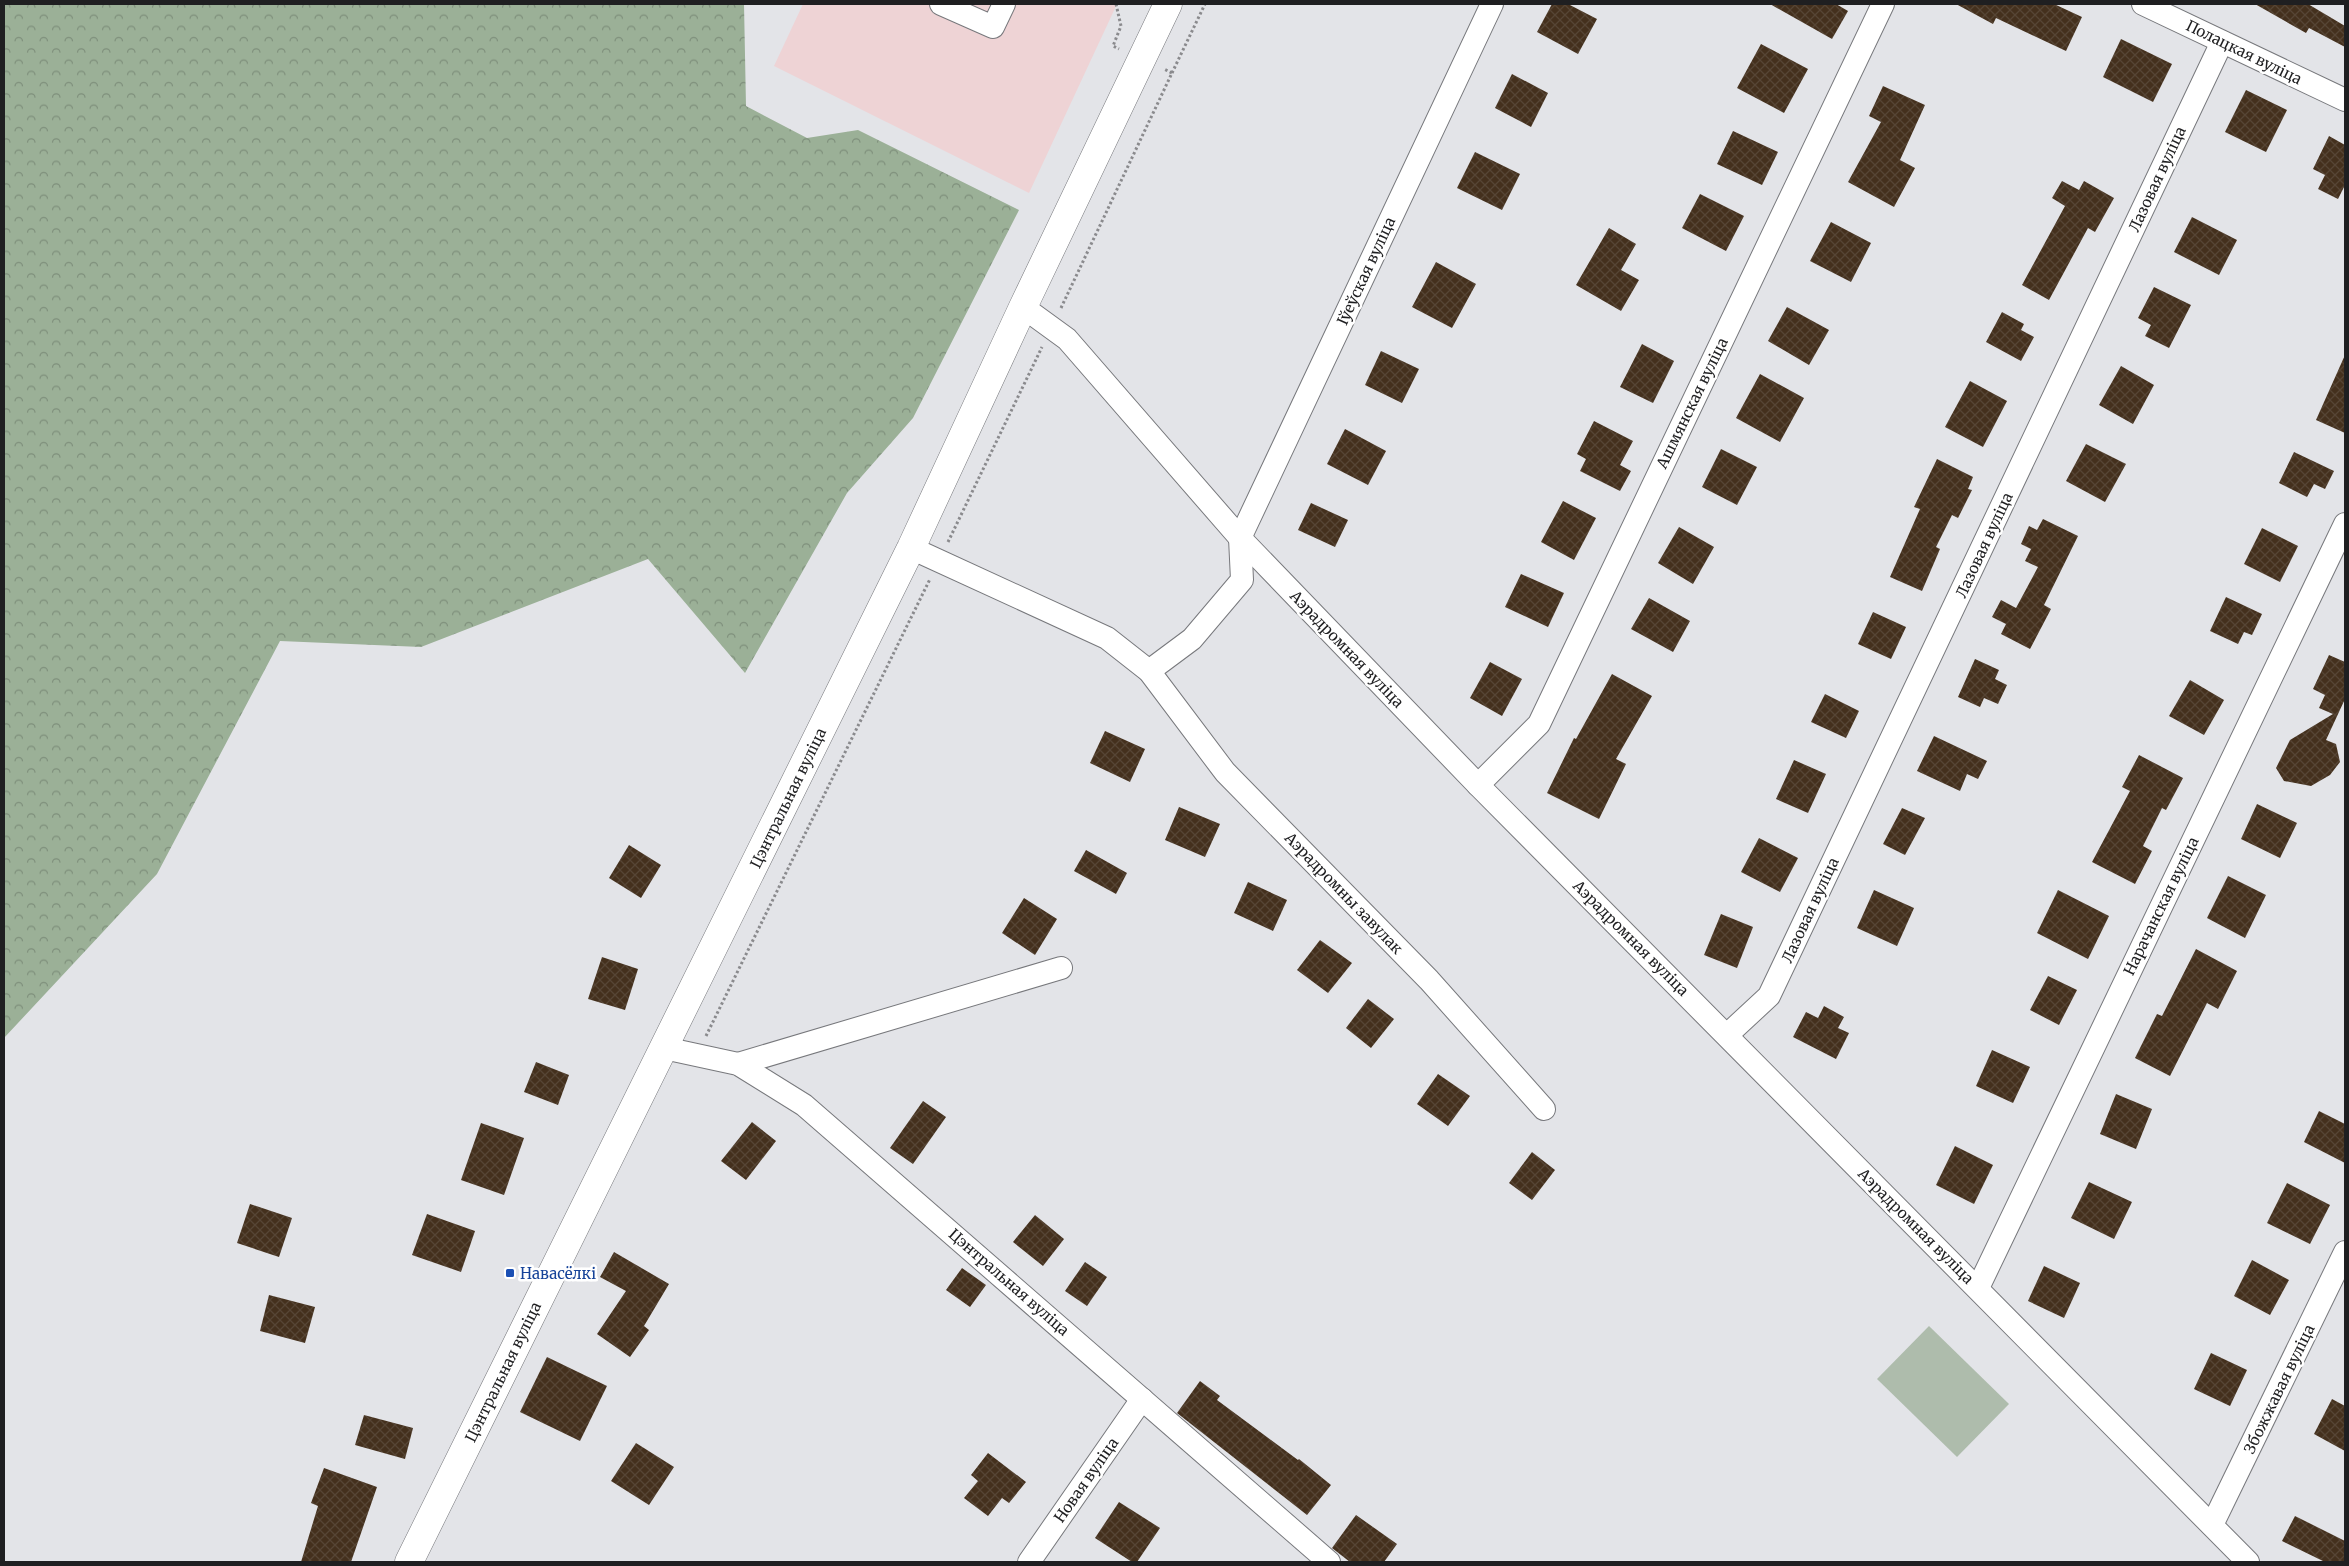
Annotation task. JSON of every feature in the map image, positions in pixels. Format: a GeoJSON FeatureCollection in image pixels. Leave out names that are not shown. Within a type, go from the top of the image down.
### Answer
{"type":"FeatureCollection","features":[{"type":"Feature","properties":{"kind":"main road","name":"Цэнтральная вуліца"},"geometry":{"type":"LineString","coordinates":[[409,1562],[911,548],[1023,307],[1168,4]]}},
{"type":"Feature","properties":{"kind":"street"},"geometry":{"type":"LineString","coordinates":[[941,4],[993,27],[1004,4]]}},
{"type":"Feature","properties":{"kind":"street","name":"Іўеўская вуліца"},"geometry":{"type":"LineString","coordinates":[[1240,538],[1492,4]]}},
{"type":"Feature","properties":{"kind":"street","name":"Ашмянская вуліца"},"geometry":{"type":"LineString","coordinates":[[1478,785],[1539,724],[1883,4]]}},
{"type":"Feature","properties":{"kind":"street","name":"Полацкая вуліца"},"geometry":{"type":"LineString","coordinates":[[2143,4],[2345,100]]}},
{"type":"Feature","properties":{"kind":"street","name":"Лазовая вуліца"},"geometry":{"type":"LineString","coordinates":[[1727,1035],[1769,996],[2222,42]]}},
{"type":"Feature","properties":{"kind":"street","name":"Аэрадромная вуліца"},"geometry":{"type":"LineString","coordinates":[[1023,307],[1067,339],[1240,538],[1478,785],[2248,1562]]}},
{"type":"Feature","properties":{"kind":"street","name":"Нарачанская вуліца"},"geometry":{"type":"LineString","coordinates":[[1978,1288],[2345,524]]}},
{"type":"Feature","properties":{"kind":"street"},"geometry":{"type":"LineString","coordinates":[[1149,671],[1192,639],[1242,580],[1240,538]]}},
{"type":"Feature","properties":{"kind":"street","name":"Аэрадромны завулак"},"geometry":{"type":"LineString","coordinates":[[911,548],[1106,638],[1149,671],[1225,772],[1429,980],[1544,1109]]}},
{"type":"Feature","properties":{"kind":"street"},"geometry":{"type":"LineString","coordinates":[[738,1064],[1060,968]]}},
{"type":"Feature","properties":{"kind":"street","name":"Цэнтральная вуліца"},"geometry":{"type":"LineString","coordinates":[[664,1048],[738,1064],[804,1105],[1329,1562]]}},
{"type":"Feature","properties":{"kind":"street","name":"Збожжавая вуліца"},"geometry":{"type":"LineString","coordinates":[[2212,1525],[2345,1252]]}},
{"type":"Feature","properties":{"kind":"street","name":"Новая вуліца"},"geometry":{"type":"LineString","coordinates":[[1029,1562],[1142,1399]]}},
{"type":"Feature","properties":{"kind":"path"},"geometry":{"type":"LineString","coordinates":[[1172,73],[1205,4]]}},
{"type":"Feature","properties":{"kind":"shaded area"},"geometry":{"type":"Polygon","coordinates":[[[803,4],[1117,4],[1029,193],[774,66],[803,4]]]}},
{"type":"Feature","properties":{"kind":"green space"},"geometry":{"type":"Polygon","coordinates":[[[4,4],[744,4],[746,106],[807,138],[858,130],[1019,210],[913,418],[847,493],[745,673],[648,559],[421,647],[280,641],[157,874],[4,1038],[4,4]]]}},
{"type":"Feature","properties":{"kind":"green space"},"geometry":{"type":"Polygon","coordinates":[[[1929,1326],[2009,1404],[1957,1457],[1877,1379],[1929,1326]]]}},
{"type":"Feature","properties":{"kind":"building"},"geometry":{"type":"Polygon","coordinates":[[[1552,4],[1568,4],[1597,19],[1578,54],[1537,32],[1552,4]]]}},
{"type":"Feature","properties":{"kind":"building"},"geometry":{"type":"Polygon","coordinates":[[[1770,4],[1836,4],[1848,11],[1832,39],[1770,4]]]}},
{"type":"Feature","properties":{"kind":"building"},"geometry":{"type":"Polygon","coordinates":[[[1956,4],[2054,4],[2082,17],[2066,51],[1996,18],[1993,24],[1956,4]]]}},
{"type":"Feature","properties":{"kind":"building"},"geometry":{"type":"Polygon","coordinates":[[[2255,4],[2308,4],[2345,26],[2345,47],[2309,28],[2306,33],[2255,4]]]}},
{"type":"Feature","properties":{"kind":"building"},"geometry":{"type":"Polygon","coordinates":[[[2121,39],[2172,64],[2153,102],[2103,77],[2121,39]]]}},
{"type":"Feature","properties":{"kind":"building"},"geometry":{"type":"Polygon","coordinates":[[[1761,44],[1808,69],[1784,113],[1737,88],[1761,44]]]}},
{"type":"Feature","properties":{"kind":"building"},"geometry":{"type":"Polygon","coordinates":[[[1512,74],[1548,93],[1531,127],[1495,108],[1512,74]]]}},
{"type":"Feature","properties":{"kind":"building"},"geometry":{"type":"Polygon","coordinates":[[[1883,86],[1925,105],[1900,160],[1915,168],[1894,207],[1848,182],[1881,122],[1869,116],[1883,86]]]}},
{"type":"Feature","properties":{"kind":"building"},"geometry":{"type":"Polygon","coordinates":[[[2246,90],[2287,110],[2266,152],[2225,132],[2246,90]]]}},
{"type":"Feature","properties":{"kind":"building"},"geometry":{"type":"Polygon","coordinates":[[[1733,131],[1778,152],[1762,185],[1717,164],[1733,131]]]}},
{"type":"Feature","properties":{"kind":"building"},"geometry":{"type":"Polygon","coordinates":[[[2329,136],[2345,145],[2345,185],[2338,199],[2318,189],[2325,175],[2313,169],[2329,136]]]}},
{"type":"Feature","properties":{"kind":"building"},"geometry":{"type":"Polygon","coordinates":[[[1475,152],[1520,174],[1502,210],[1457,188],[1475,152]]]}},
{"type":"Feature","properties":{"kind":"building"},"geometry":{"type":"Polygon","coordinates":[[[2062,181],[2079,190],[2084,181],[2114,198],[2095,232],[2088,228],[2049,300],[2022,285],[2065,206],[2052,198],[2062,181]]]}},
{"type":"Feature","properties":{"kind":"building"},"geometry":{"type":"Polygon","coordinates":[[[1700,194],[1744,216],[1726,251],[1682,228],[1700,194]]]}},
{"type":"Feature","properties":{"kind":"building"},"geometry":{"type":"Polygon","coordinates":[[[2192,217],[2237,240],[2219,275],[2174,252],[2192,217]]]}},
{"type":"Feature","properties":{"kind":"building"},"geometry":{"type":"Polygon","coordinates":[[[1831,222],[1871,243],[1851,282],[1810,261],[1831,222]]]}},
{"type":"Feature","properties":{"kind":"building"},"geometry":{"type":"Polygon","coordinates":[[[1609,228],[1636,244],[1621,270],[1639,280],[1621,311],[1576,285],[1609,228]]]}},
{"type":"Feature","properties":{"kind":"building"},"geometry":{"type":"Polygon","coordinates":[[[1436,262],[1476,284],[1452,328],[1412,307],[1436,262]]]}},
{"type":"Feature","properties":{"kind":"building"},"geometry":{"type":"Polygon","coordinates":[[[2154,287],[2191,305],[2169,348],[2145,336],[2151,325],[2138,318],[2154,287]]]}},
{"type":"Feature","properties":{"kind":"building"},"geometry":{"type":"Polygon","coordinates":[[[1787,307],[1829,330],[1809,365],[1768,341],[1787,307]]]}},
{"type":"Feature","properties":{"kind":"building"},"geometry":{"type":"Polygon","coordinates":[[[2002,312],[2024,324],[2021,330],[2034,337],[2021,361],[1986,342],[2002,312]]]}},
{"type":"Feature","properties":{"kind":"building"},"geometry":{"type":"Polygon","coordinates":[[[1642,344],[1674,361],[1653,403],[1620,387],[1642,344]]]}},
{"type":"Feature","properties":{"kind":"building"},"geometry":{"type":"Polygon","coordinates":[[[1381,351],[1419,369],[1402,403],[1365,385],[1381,351]]]}},
{"type":"Feature","properties":{"kind":"building"},"geometry":{"type":"Polygon","coordinates":[[[2345,355],[2345,433],[2316,420],[2345,355]]]}},
{"type":"Feature","properties":{"kind":"building"},"geometry":{"type":"Polygon","coordinates":[[[2121,366],[2154,385],[2133,424],[2099,405],[2121,366]]]}},
{"type":"Feature","properties":{"kind":"building"},"geometry":{"type":"Polygon","coordinates":[[[1760,374],[1804,398],[1780,442],[1736,418],[1760,374]]]}},
{"type":"Feature","properties":{"kind":"building"},"geometry":{"type":"Polygon","coordinates":[[[1970,381],[2007,401],[1983,447],[1945,427],[1970,381]]]}},
{"type":"Feature","properties":{"kind":"building"},"geometry":{"type":"Polygon","coordinates":[[[1594,421],[1633,441],[1620,465],[1631,471],[1620,491],[1580,471],[1586,459],[1577,454],[1594,421]]]}},
{"type":"Feature","properties":{"kind":"building"},"geometry":{"type":"Polygon","coordinates":[[[1345,429],[1386,451],[1368,485],[1327,464],[1345,429]]]}},
{"type":"Feature","properties":{"kind":"building"},"geometry":{"type":"Polygon","coordinates":[[[2086,444],[2126,464],[2105,502],[2066,481],[2086,444]]]}},
{"type":"Feature","properties":{"kind":"building"},"geometry":{"type":"Polygon","coordinates":[[[1721,449],[1757,467],[1737,505],[1702,487],[1721,449]]]}},
{"type":"Feature","properties":{"kind":"building"},"geometry":{"type":"Polygon","coordinates":[[[2294,452],[2334,471],[2325,489],[2314,484],[2307,497],[2279,483],[2294,452]]]}},
{"type":"Feature","properties":{"kind":"building"},"geometry":{"type":"Polygon","coordinates":[[[1937,459],[1973,477],[1968,489],[1972,490],[1958,518],[1952,515],[1936,547],[1940,549],[1922,591],[1890,577],[1920,509],[1914,507],[1937,459]]]}},
{"type":"Feature","properties":{"kind":"building"},"geometry":{"type":"Polygon","coordinates":[[[1563,501],[1596,518],[1574,560],[1541,542],[1563,501]]]}},
{"type":"Feature","properties":{"kind":"building"},"geometry":{"type":"Polygon","coordinates":[[[1311,503],[1348,520],[1335,547],[1298,530],[1311,503]]]}},
{"type":"Feature","properties":{"kind":"building"},"geometry":{"type":"Polygon","coordinates":[[[2043,519],[2078,536],[2044,605],[2051,609],[2030,649],[2001,634],[2006,624],[1992,617],[2001,600],[2016,608],[2038,567],[2025,561],[2031,549],[2021,544],[2029,526],[2037,530],[2043,519]]]}},
{"type":"Feature","properties":{"kind":"building"},"geometry":{"type":"Polygon","coordinates":[[[1679,527],[1714,547],[1693,584],[1658,563],[1679,527]]]}},
{"type":"Feature","properties":{"kind":"building"},"geometry":{"type":"Polygon","coordinates":[[[2262,528],[2298,546],[2280,582],[2244,564],[2262,528]]]}},
{"type":"Feature","properties":{"kind":"building"},"geometry":{"type":"Polygon","coordinates":[[[1521,574],[1564,593],[1548,627],[1505,607],[1521,574]]]}},
{"type":"Feature","properties":{"kind":"building"},"geometry":{"type":"Polygon","coordinates":[[[2226,597],[2262,614],[2252,635],[2244,632],[2238,644],[2210,631],[2226,597]]]}},
{"type":"Feature","properties":{"kind":"building"},"geometry":{"type":"Polygon","coordinates":[[[1649,598],[1690,621],[1673,652],[1631,629],[1649,598]]]}},
{"type":"Feature","properties":{"kind":"building"},"geometry":{"type":"Polygon","coordinates":[[[1873,612],[1906,627],[1891,659],[1858,644],[1873,612]]]}},
{"type":"Feature","properties":{"kind":"building"},"geometry":{"type":"Polygon","coordinates":[[[2329,655],[2345,662],[2345,699],[2326,740],[2336,744],[2340,762],[2330,775],[2311,786],[2284,781],[2276,768],[2290,740],[2333,714],[2319,708],[2325,695],[2313,689],[2329,655]]]}},
{"type":"Feature","properties":{"kind":"building"},"geometry":{"type":"Polygon","coordinates":[[[1975,659],[1999,670],[1995,679],[2007,685],[1998,704],[1984,698],[1980,707],[1958,697],[1975,659]]]}},
{"type":"Feature","properties":{"kind":"building"},"geometry":{"type":"Polygon","coordinates":[[[1490,662],[1522,679],[1502,716],[1470,698],[1490,662]]]}},
{"type":"Feature","properties":{"kind":"building"},"geometry":{"type":"Polygon","coordinates":[[[1612,674],[1652,696],[1616,759],[1626,764],[1599,819],[1547,793],[1574,738],[1576,739],[1612,674]]]}},
{"type":"Feature","properties":{"kind":"building"},"geometry":{"type":"Polygon","coordinates":[[[2190,680],[2224,700],[2204,735],[2169,716],[2190,680]]]}},
{"type":"Feature","properties":{"kind":"building"},"geometry":{"type":"Polygon","coordinates":[[[1825,694],[1859,711],[1846,738],[1811,722],[1825,694]]]}},
{"type":"Feature","properties":{"kind":"building"},"geometry":{"type":"Polygon","coordinates":[[[1105,731],[1145,749],[1130,782],[1090,763],[1105,731]]]}},
{"type":"Feature","properties":{"kind":"building"},"geometry":{"type":"Polygon","coordinates":[[[1934,736],[1987,761],[1978,779],[1967,774],[1960,791],[1917,771],[1934,736]]]}},
{"type":"Feature","properties":{"kind":"building"},"geometry":{"type":"Polygon","coordinates":[[[2139,755],[2183,778],[2166,810],[2162,808],[2143,846],[2152,851],[2135,884],[2092,862],[2130,791],[2122,787],[2139,755]]]}},
{"type":"Feature","properties":{"kind":"building"},"geometry":{"type":"Polygon","coordinates":[[[1794,760],[1826,774],[1808,813],[1776,799],[1794,760]]]}},
{"type":"Feature","properties":{"kind":"building"},"geometry":{"type":"Polygon","coordinates":[[[2257,804],[2297,823],[2280,858],[2241,839],[2257,804]]]}},
{"type":"Feature","properties":{"kind":"building"},"geometry":{"type":"Polygon","coordinates":[[[1179,807],[1220,824],[1205,857],[1165,840],[1179,807]]]}},
{"type":"Feature","properties":{"kind":"building"},"geometry":{"type":"Polygon","coordinates":[[[1902,808],[1925,818],[1905,855],[1883,844],[1902,808]]]}},
{"type":"Feature","properties":{"kind":"building"},"geometry":{"type":"Polygon","coordinates":[[[1759,838],[1798,858],[1780,892],[1741,872],[1759,838]]]}},
{"type":"Feature","properties":{"kind":"building"},"geometry":{"type":"Polygon","coordinates":[[[629,845],[661,865],[641,898],[609,878],[629,845]]]}},
{"type":"Feature","properties":{"kind":"building"},"geometry":{"type":"Polygon","coordinates":[[[1086,850],[1127,873],[1116,894],[1074,871],[1086,850]]]}},
{"type":"Feature","properties":{"kind":"building"},"geometry":{"type":"Polygon","coordinates":[[[2228,876],[2266,895],[2245,938],[2207,918],[2228,876]]]}},
{"type":"Feature","properties":{"kind":"building"},"geometry":{"type":"Polygon","coordinates":[[[1248,882],[1287,900],[1273,931],[1234,913],[1248,882]]]}},
{"type":"Feature","properties":{"kind":"building"},"geometry":{"type":"Polygon","coordinates":[[[1874,890],[1914,908],[1897,946],[1857,928],[1874,890]]]}},
{"type":"Feature","properties":{"kind":"building"},"geometry":{"type":"Polygon","coordinates":[[[2058,890],[2109,916],[2088,959],[2037,933],[2058,890]]]}},
{"type":"Feature","properties":{"kind":"building"},"geometry":{"type":"Polygon","coordinates":[[[1024,898],[1057,919],[1035,955],[1002,933],[1024,898]]]}},
{"type":"Feature","properties":{"kind":"building"},"geometry":{"type":"Polygon","coordinates":[[[1721,914],[1753,927],[1737,968],[1704,955],[1721,914]]]}},
{"type":"Feature","properties":{"kind":"building"},"geometry":{"type":"Polygon","coordinates":[[[1320,940],[1352,963],[1328,993],[1297,970],[1320,940]]]}},
{"type":"Feature","properties":{"kind":"building"},"geometry":{"type":"Polygon","coordinates":[[[2196,949],[2237,971],[2218,1009],[2207,1003],[2170,1076],[2135,1058],[2157,1014],[2162,1016],[2196,949]]]}},
{"type":"Feature","properties":{"kind":"building"},"geometry":{"type":"Polygon","coordinates":[[[602,957],[638,969],[625,1010],[588,999],[602,957]]]}},
{"type":"Feature","properties":{"kind":"building"},"geometry":{"type":"Polygon","coordinates":[[[2048,976],[2077,990],[2059,1025],[2030,1010],[2048,976]]]}},
{"type":"Feature","properties":{"kind":"building"},"geometry":{"type":"Polygon","coordinates":[[[1368,999],[1394,1019],[1371,1048],[1346,1028],[1368,999]]]}},
{"type":"Feature","properties":{"kind":"building"},"geometry":{"type":"Polygon","coordinates":[[[1824,1006],[1844,1017],[1838,1028],[1849,1033],[1836,1059],[1793,1037],[1806,1012],[1818,1018],[1824,1006]]]}},
{"type":"Feature","properties":{"kind":"building"},"geometry":{"type":"Polygon","coordinates":[[[1992,1050],[2030,1067],[2013,1103],[1976,1086],[1992,1050]]]}},
{"type":"Feature","properties":{"kind":"building"},"geometry":{"type":"Polygon","coordinates":[[[536,1062],[569,1075],[558,1105],[524,1092],[536,1062]]]}},
{"type":"Feature","properties":{"kind":"building"},"geometry":{"type":"Polygon","coordinates":[[[1438,1074],[1470,1096],[1448,1126],[1417,1104],[1438,1074]]]}},
{"type":"Feature","properties":{"kind":"building"},"geometry":{"type":"Polygon","coordinates":[[[2116,1094],[2152,1109],[2136,1149],[2100,1134],[2116,1094]]]}},
{"type":"Feature","properties":{"kind":"building"},"geometry":{"type":"Polygon","coordinates":[[[923,1101],[946,1117],[913,1164],[890,1148],[923,1101]]]}},
{"type":"Feature","properties":{"kind":"building"},"geometry":{"type":"Polygon","coordinates":[[[2319,1111],[2345,1124],[2345,1163],[2304,1142],[2319,1111]]]}},
{"type":"Feature","properties":{"kind":"building"},"geometry":{"type":"Polygon","coordinates":[[[752,1122],[776,1141],[746,1180],[721,1161],[752,1122]]]}},
{"type":"Feature","properties":{"kind":"building"},"geometry":{"type":"Polygon","coordinates":[[[481,1123],[524,1138],[504,1195],[461,1180],[481,1123]]]}},
{"type":"Feature","properties":{"kind":"building"},"geometry":{"type":"Polygon","coordinates":[[[1955,1146],[1993,1165],[1974,1204],[1936,1185],[1955,1146]]]}},
{"type":"Feature","properties":{"kind":"building"},"geometry":{"type":"Polygon","coordinates":[[[1532,1152],[1555,1170],[1532,1200],[1509,1183],[1532,1152]]]}},
{"type":"Feature","properties":{"kind":"building"},"geometry":{"type":"Polygon","coordinates":[[[2089,1182],[2132,1202],[2114,1239],[2071,1218],[2089,1182]]]}},
{"type":"Feature","properties":{"kind":"building"},"geometry":{"type":"Polygon","coordinates":[[[2287,1183],[2330,1205],[2310,1244],[2267,1223],[2287,1183]]]}},
{"type":"Feature","properties":{"kind":"building"},"geometry":{"type":"Polygon","coordinates":[[[250,1204],[292,1218],[279,1257],[237,1243],[250,1204]]]}},
{"type":"Feature","properties":{"kind":"building"},"geometry":{"type":"Polygon","coordinates":[[[427,1214],[475,1231],[461,1272],[412,1255],[427,1214]]]}},
{"type":"Feature","properties":{"kind":"building"},"geometry":{"type":"Polygon","coordinates":[[[1035,1215],[1064,1239],[1043,1266],[1013,1242],[1035,1215]]]}},
{"type":"Feature","properties":{"kind":"building"},"geometry":{"type":"Polygon","coordinates":[[[614,1252],[669,1284],[644,1326],[649,1330],[630,1357],[597,1334],[626,1291],[600,1277],[614,1252]]]}},
{"type":"Feature","properties":{"kind":"building"},"geometry":{"type":"Polygon","coordinates":[[[2252,1260],[2289,1280],[2270,1315],[2234,1296],[2252,1260]]]}},
{"type":"Feature","properties":{"kind":"building"},"geometry":{"type":"Polygon","coordinates":[[[1085,1262],[1107,1277],[1087,1306],[1065,1291],[1085,1262]]]}},
{"type":"Feature","properties":{"kind":"building"},"geometry":{"type":"Polygon","coordinates":[[[2044,1266],[2080,1283],[2064,1318],[2028,1301],[2044,1266]]]}},
{"type":"Feature","properties":{"kind":"building"},"geometry":{"type":"Polygon","coordinates":[[[962,1268],[986,1285],[970,1307],[946,1290],[962,1268]]]}},
{"type":"Feature","properties":{"kind":"building"},"geometry":{"type":"Polygon","coordinates":[[[269,1295],[315,1307],[305,1343],[260,1331],[269,1295]]]}},
{"type":"Feature","properties":{"kind":"building"},"geometry":{"type":"Polygon","coordinates":[[[2211,1353],[2247,1370],[2230,1406],[2194,1389],[2211,1353]]]}},
{"type":"Feature","properties":{"kind":"building"},"geometry":{"type":"Polygon","coordinates":[[[547,1357],[607,1386],[580,1441],[520,1412],[547,1357]]]}},
{"type":"Feature","properties":{"kind":"building"},"geometry":{"type":"Polygon","coordinates":[[[1200,1381],[1220,1396],[1217,1400],[1299,1459],[1331,1485],[1307,1515],[1177,1413],[1200,1381]]]}},
{"type":"Feature","properties":{"kind":"building"},"geometry":{"type":"Polygon","coordinates":[[[2332,1399],[2345,1406],[2345,1451],[2314,1434],[2332,1399]]]}},
{"type":"Feature","properties":{"kind":"building"},"geometry":{"type":"Polygon","coordinates":[[[364,1415],[413,1428],[405,1459],[355,1445],[364,1415]]]}},
{"type":"Feature","properties":{"kind":"building"},"geometry":{"type":"Polygon","coordinates":[[[636,1443],[674,1467],[649,1505],[611,1481],[636,1443]]]}},
{"type":"Feature","properties":{"kind":"building"},"geometry":{"type":"Polygon","coordinates":[[[988,1453],[1026,1482],[1009,1503],[1002,1498],[988,1516],[964,1498],[978,1481],[971,1475],[988,1453]]]}},
{"type":"Feature","properties":{"kind":"building"},"geometry":{"type":"Polygon","coordinates":[[[324,1468],[377,1487],[351,1562],[301,1562],[318,1506],[311,1503],[324,1468]]]}},
{"type":"Feature","properties":{"kind":"building"},"geometry":{"type":"Polygon","coordinates":[[[1119,1502],[1160,1528],[1137,1562],[1132,1562],[1095,1538],[1119,1502]]]}},
{"type":"Feature","properties":{"kind":"building"},"geometry":{"type":"Polygon","coordinates":[[[1356,1515],[1397,1544],[1384,1562],[1350,1562],[1332,1548],[1356,1515]]]}},
{"type":"Feature","properties":{"kind":"building"},"geometry":{"type":"Polygon","coordinates":[[[2295,1516],[2345,1541],[2345,1562],[2325,1562],[2282,1541],[2295,1516]]]}},
{"type":"Feature","properties":{"kind":"place","name":"Навасёлкі"},"geometry":{"type":"Point","coordinates":[510,1273]}}]}
